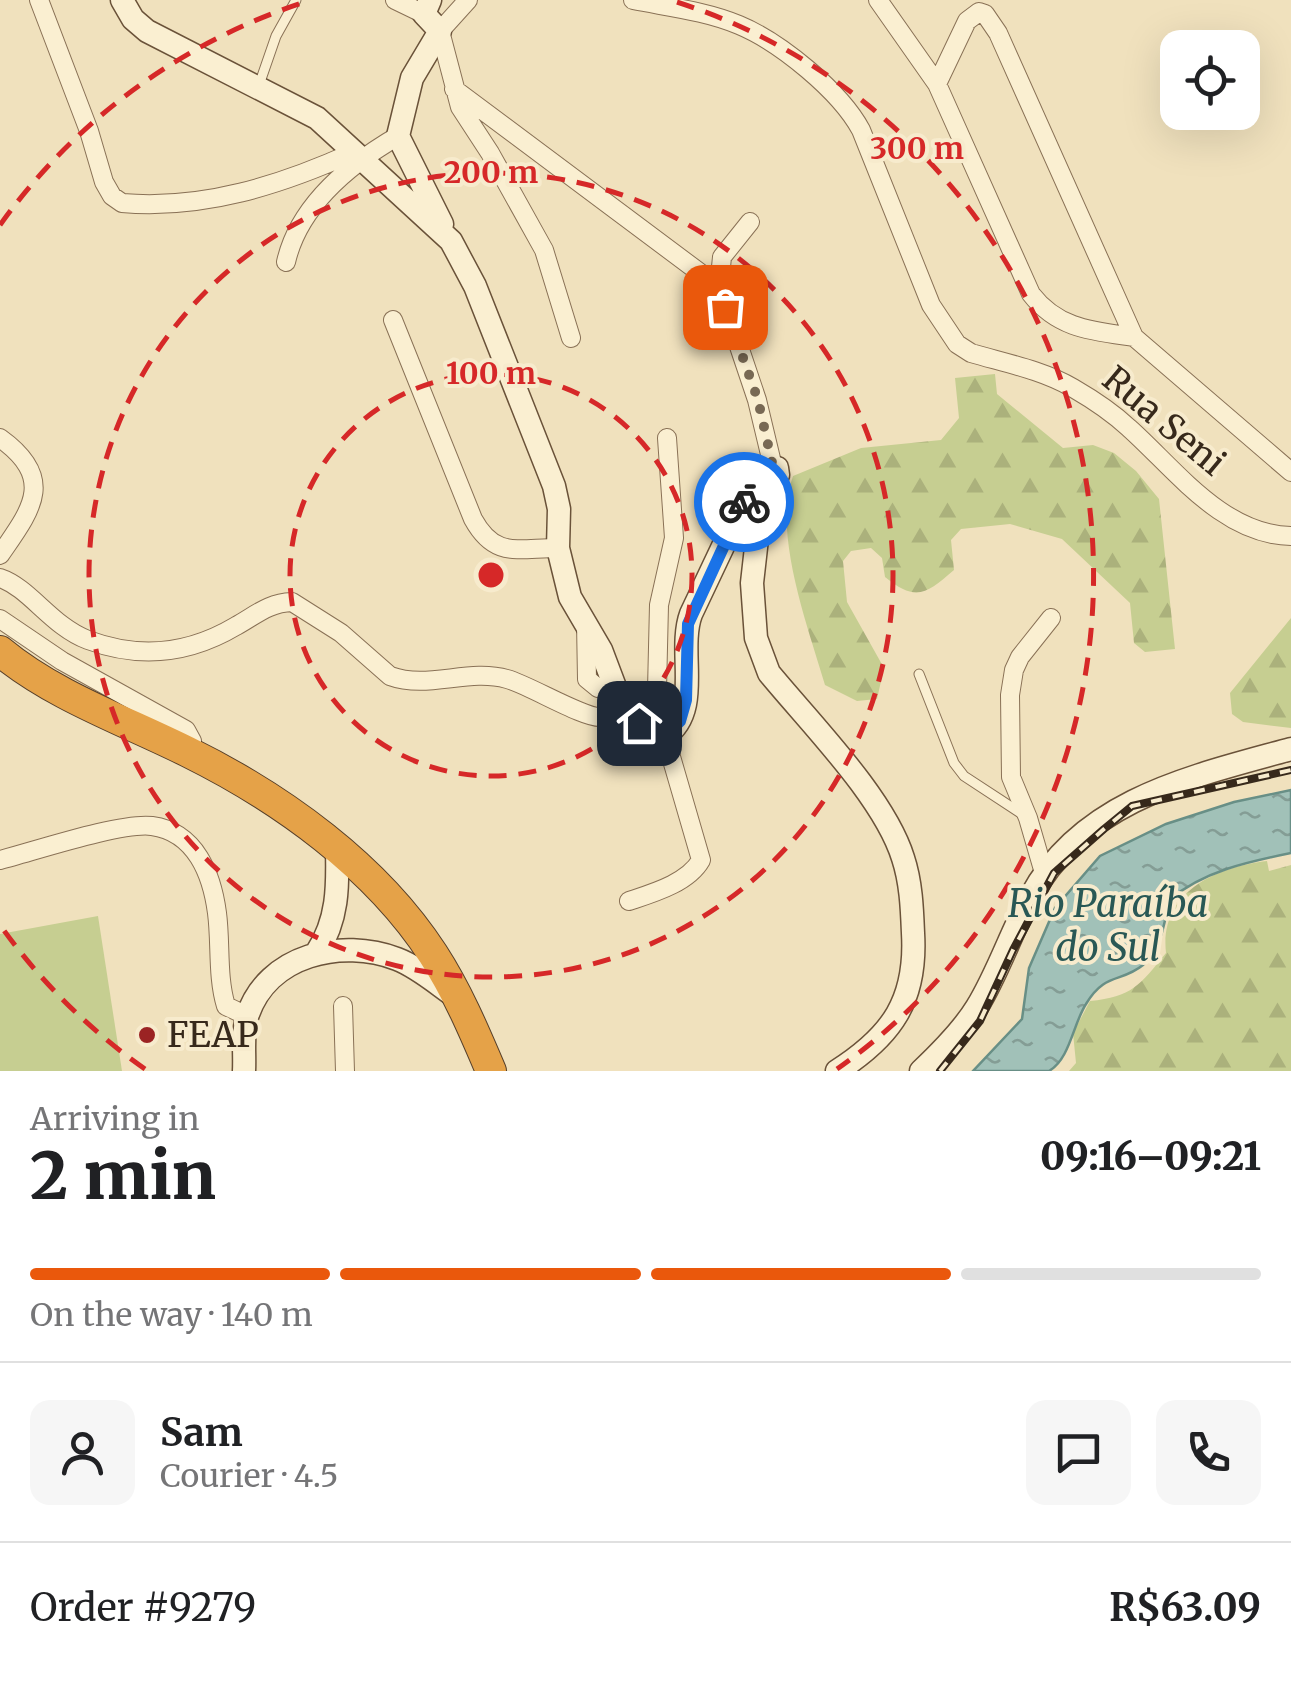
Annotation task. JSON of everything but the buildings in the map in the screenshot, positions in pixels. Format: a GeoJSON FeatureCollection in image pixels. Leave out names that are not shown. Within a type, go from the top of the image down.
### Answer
{"type":"FeatureCollection","features":[{"type":"Feature","properties":{"kind":"highway"},"geometry":{"type":"LineString","coordinates":[[0,651],[66,693],[247,781],[336,848],[406,918],[433,954],[459,999],[490,1071]]}},
{"type":"Feature","properties":{"kind":"street"},"geometry":{"type":"LineString","coordinates":[[39,0],[90,131],[104,182],[112,196],[122,203],[255,191],[357,155],[398,136]]}},
{"type":"Feature","properties":{"kind":"street"},"geometry":{"type":"LineString","coordinates":[[122,0],[146,31],[317,118],[451,241]]}},
{"type":"Feature","properties":{"kind":"street"},"geometry":{"type":"LineString","coordinates":[[395,0],[431,15],[468,0]]}},
{"type":"Feature","properties":{"kind":"street","name":"Rua Seni"},"geometry":{"type":"LineString","coordinates":[[633,0],[738,24],[769,41],[844,104],[861,130],[930,305],[956,344],[971,353],[1071,386],[1128,427],[1181,481],[1216,507],[1266,534],[1291,536]]}},
{"type":"Feature","properties":{"kind":"street"},"geometry":{"type":"LineString","coordinates":[[878,0],[936,84],[1030,294],[1044,312],[1064,324],[1134,338]]}},
{"type":"Feature","properties":{"kind":"street"},"geometry":{"type":"LineString","coordinates":[[936,84],[967,21],[979,12],[986,14],[1006,50],[1134,338],[1291,472]]}},
{"type":"Feature","properties":{"kind":"street"},"geometry":{"type":"LineString","coordinates":[[431,15],[463,114],[490,152],[544,250],[571,338]]}},
{"type":"Feature","properties":{"kind":"street"},"geometry":{"type":"LineString","coordinates":[[431,15],[398,136],[474,286],[554,486],[558,548],[566,587],[606,661],[619,701],[661,734]]}},
{"type":"Feature","properties":{"kind":"street"},"geometry":{"type":"LineString","coordinates":[[454,88],[719,287]]}},
{"type":"Feature","properties":{"kind":"street"},"geometry":{"type":"LineString","coordinates":[[286,262],[291,241],[305,215],[357,155]]}},
{"type":"Feature","properties":{"kind":"street"},"geometry":{"type":"LineString","coordinates":[[750,222],[722,257],[719,287],[758,400],[778,475],[762,506],[752,583],[753,619],[761,656],[769,673],[864,789],[888,825],[903,856],[910,892],[913,969],[906,1002],[892,1025],[870,1048],[837,1071]]}},
{"type":"Feature","properties":{"kind":"street"},"geometry":{"type":"LineString","coordinates":[[394,320],[484,539],[508,548],[558,548]]}},
{"type":"Feature","properties":{"kind":"street"},"geometry":{"type":"LineString","coordinates":[[0,438],[13,447],[35,488],[34,504],[0,555]]}},
{"type":"Feature","properties":{"kind":"street"},"geometry":{"type":"LineString","coordinates":[[629,901],[693,872],[700,860],[661,734],[659,605],[674,538],[667,438]]}},
{"type":"Feature","properties":{"kind":"street"},"geometry":{"type":"LineString","coordinates":[[661,734],[680,721],[686,700],[691,614],[744,502],[773,467]]}},
{"type":"Feature","properties":{"kind":"street"},"geometry":{"type":"LineString","coordinates":[[0,578],[13,583],[65,630],[116,649],[152,654],[172,651],[236,626],[270,606],[292,602],[341,633],[390,676],[400,680],[424,682],[487,676],[506,679],[596,718],[619,701]]}},
{"type":"Feature","properties":{"kind":"street"},"geometry":{"type":"LineString","coordinates":[[1044,873],[1008,765],[1011,682],[1020,657],[1051,618]]}},
{"type":"Feature","properties":{"kind":"street"},"geometry":{"type":"LineString","coordinates":[[0,620],[62,661],[186,730],[192,741],[192,754]]}},
{"type":"Feature","properties":{"kind":"street"},"geometry":{"type":"LineString","coordinates":[[920,1071],[976,1008],[1044,873],[1097,822],[1131,800],[1183,780],[1291,749]]}},
{"type":"Feature","properties":{"kind":"street"},"geometry":{"type":"LineString","coordinates":[[0,860],[116,829],[152,826],[178,836],[194,848],[208,870],[217,910],[226,1006],[247,1016]]}},
{"type":"Feature","properties":{"kind":"street"},"geometry":{"type":"LineString","coordinates":[[317,952],[336,906],[336,848]]}},
{"type":"Feature","properties":{"kind":"street"},"geometry":{"type":"LineString","coordinates":[[244,1071],[247,1016],[278,974],[317,952],[351,951],[392,957],[459,999]]}},
{"type":"Feature","properties":{"kind":"street"},"geometry":{"type":"LineString","coordinates":[[343,1006],[345,1071]]}},
{"type":"Feature","properties":{"kind":"lane"},"geometry":{"type":"LineString","coordinates":[[258,88],[282,24],[296,0]]}},
{"type":"Feature","properties":{"kind":"lane"},"geometry":{"type":"LineString","coordinates":[[919,674],[954,763],[964,776],[1028,818]]}},
{"type":"Feature","properties":{"kind":"green space"},"geometry":{"type":"Polygon","coordinates":[[[995,374],[997,394],[1063,448],[1093,445],[1114,453],[1136,471],[1159,499],[1175,649],[1145,652],[1134,643],[1130,603],[1062,539],[1010,524],[961,529],[951,540],[954,570],[921,592],[905,590],[885,577],[882,558],[871,548],[851,551],[843,561],[847,602],[884,668],[877,699],[857,701],[825,685],[802,608],[787,524],[793,476],[861,448],[941,440],[959,418],[955,378],[995,374]]]}},
{"type":"Feature","properties":{"kind":"green space"},"geometry":{"type":"Polygon","coordinates":[[[1291,618],[1291,728],[1243,722],[1232,714],[1230,693],[1291,618]]]}},
{"type":"Feature","properties":{"kind":"green space"},"geometry":{"type":"Polygon","coordinates":[[[1267,861],[1269,871],[1291,865],[1291,1071],[1069,1071],[1076,1063],[1073,1033],[1090,1001],[1126,992],[1149,973],[1166,953],[1166,932],[1181,899],[1195,886],[1229,869],[1267,861]]]}},
{"type":"Feature","properties":{"kind":"green space"},"geometry":{"type":"Polygon","coordinates":[[[98,916],[122,1071],[0,1071],[0,934],[98,916]]]}},
{"type":"Feature","properties":{"kind":"water","name":"Rio Paraíba do Sul"},"geometry":{"type":"Polygon","coordinates":[[[1291,790],[1291,853],[1211,875],[1169,900],[1161,935],[1149,959],[1093,994],[1056,1065],[1049,1071],[973,1071],[1022,1019],[1029,968],[1055,908],[1100,856],[1166,824],[1234,802],[1291,790]]]}},
{"type":"Feature","properties":{"kind":"railway"},"geometry":{"type":"LineString","coordinates":[[940,1071],[980,1021],[1054,873],[1104,829],[1132,806],[1291,770]]}},
{"type":"Feature","properties":{"kind":"way so far"},"geometry":{"type":"LineString","coordinates":[[725,307],[758,400],[773,467],[744,502]]}},
{"type":"Feature","properties":{"kind":"place","name":"FEAP"},"geometry":{"type":"Point","coordinates":[147,1035]}},
{"type":"Feature","properties":{"kind":"route"},"geometry":{"type":"LineString","coordinates":[[639,723],[665,736],[680,721],[686,700],[688,624],[744,502]]}}]}
